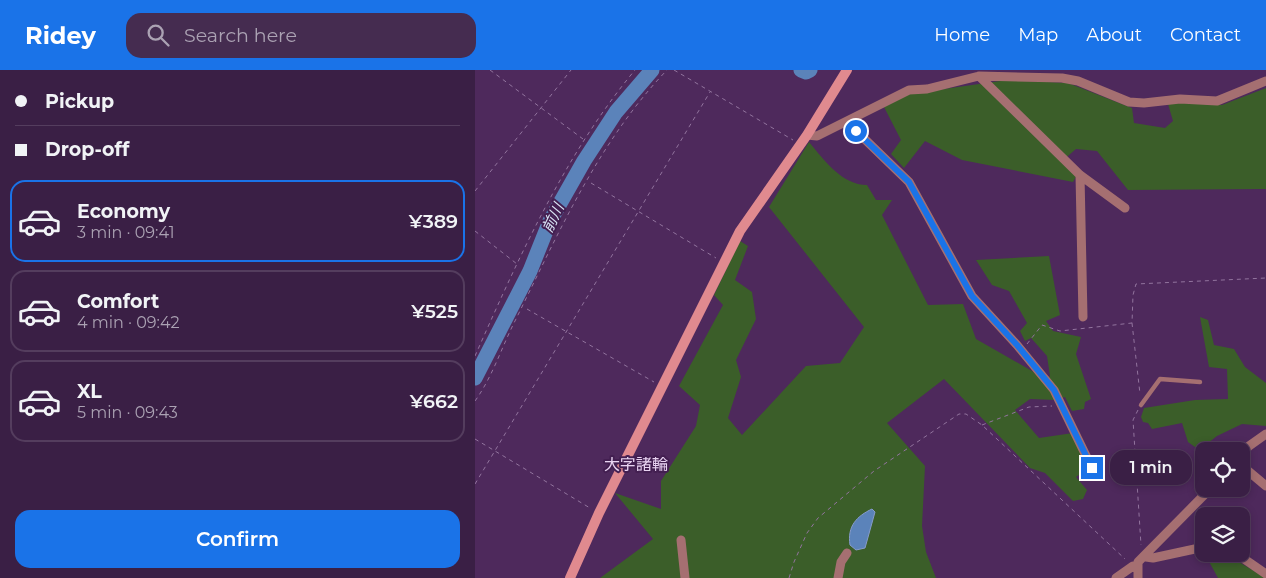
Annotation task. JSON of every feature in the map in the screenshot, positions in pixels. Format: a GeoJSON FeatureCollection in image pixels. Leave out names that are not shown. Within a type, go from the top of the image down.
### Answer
{"type":"FeatureCollection","features":[{"type":"Feature","properties":{"kind":"street"},"geometry":{"type":"LineString","coordinates":[[570,578],[599,513],[739,230],[807,135],[847,70]]}},
{"type":"Feature","properties":{"kind":"street"},"geometry":{"type":"LineString","coordinates":[[807,135],[817,136],[909,90],[927,89],[979,76],[1062,78],[1078,81],[1129,102],[1144,103],[1180,99],[1217,101],[1266,81]]}},
{"type":"Feature","properties":{"kind":"street"},"geometry":{"type":"LineString","coordinates":[[979,76],[1080,175],[1125,208]]}},
{"type":"Feature","properties":{"kind":"street"},"geometry":{"type":"LineString","coordinates":[[847,122],[909,182],[963,283],[972,296],[1021,349],[1054,390],[1092,468]]}},
{"type":"Feature","properties":{"kind":"street"},"geometry":{"type":"LineString","coordinates":[[1080,175],[1083,318]]}},
{"type":"Feature","properties":{"kind":"street"},"geometry":{"type":"LineString","coordinates":[[1250,445],[1266,434]]}},
{"type":"Feature","properties":{"kind":"street"},"geometry":{"type":"LineString","coordinates":[[1250,473],[1266,486]]}},
{"type":"Feature","properties":{"kind":"street"},"geometry":{"type":"LineString","coordinates":[[1139,578],[1138,562],[1201,497]]}},
{"type":"Feature","properties":{"kind":"street"},"geometry":{"type":"LineString","coordinates":[[681,540],[685,578]]}},
{"type":"Feature","properties":{"kind":"street"},"geometry":{"type":"LineString","coordinates":[[1146,557],[1153,558],[1195,549]]}},
{"type":"Feature","properties":{"kind":"street"},"geometry":{"type":"LineString","coordinates":[[838,578],[841,562],[847,553]]}},
{"type":"Feature","properties":{"kind":"street"},"geometry":{"type":"LineString","coordinates":[[1249,562],[1266,574]]}},
{"type":"Feature","properties":{"kind":"street"},"geometry":{"type":"LineString","coordinates":[[1116,578],[1133,566]]}},
{"type":"Feature","properties":{"kind":"lane"},"geometry":{"type":"LineString","coordinates":[[1141,405],[1160,379],[1200,382]]}},
{"type":"Feature","properties":{"kind":"path"},"geometry":{"type":"LineString","coordinates":[[490,70],[541,106],[584,140]]}},
{"type":"Feature","properties":{"kind":"path"},"geometry":{"type":"LineString","coordinates":[[475,191],[571,70]]}},
{"type":"Feature","properties":{"kind":"path"},"geometry":{"type":"LineString","coordinates":[[475,356],[518,265],[584,140],[635,70]]}},
{"type":"Feature","properties":{"kind":"path"},"geometry":{"type":"LineString","coordinates":[[475,401],[492,372],[514,322],[596,164],[617,130],[667,70]]}},
{"type":"Feature","properties":{"kind":"path"},"geometry":{"type":"LineString","coordinates":[[674,70],[800,145]]}},
{"type":"Feature","properties":{"kind":"path"},"geometry":{"type":"LineString","coordinates":[[475,484],[710,92]]}},
{"type":"Feature","properties":{"kind":"path"},"geometry":{"type":"LineString","coordinates":[[591,183],[723,263]]}},
{"type":"Feature","properties":{"kind":"path"},"geometry":{"type":"LineString","coordinates":[[475,231],[518,265]]}},
{"type":"Feature","properties":{"kind":"path"},"geometry":{"type":"LineString","coordinates":[[1141,546],[1143,538],[1133,420],[1141,405],[1132,323],[1133,294],[1136,284],[1266,278]]}},
{"type":"Feature","properties":{"kind":"path"},"geometry":{"type":"LineString","coordinates":[[527,309],[567,330],[662,387]]}},
{"type":"Feature","properties":{"kind":"path"},"geometry":{"type":"LineString","coordinates":[[1021,349],[1033,340],[1036,331],[1042,325],[1060,331],[1132,323]]}},
{"type":"Feature","properties":{"kind":"path"},"geometry":{"type":"LineString","coordinates":[[982,425],[1029,407],[1053,406],[1060,401]]}},
{"type":"Feature","properties":{"kind":"path"},"geometry":{"type":"LineString","coordinates":[[789,578],[793,562],[807,533],[818,518],[840,497],[905,448],[959,414],[966,414],[982,425],[1133,566]]}},
{"type":"Feature","properties":{"kind":"path"},"geometry":{"type":"LineString","coordinates":[[475,439],[599,513]]}},
{"type":"Feature","properties":{"kind":"green space"},"geometry":{"type":"Polygon","coordinates":[[[1007,80],[1068,83],[1132,108],[1134,123],[1165,128],[1173,121],[1168,104],[1192,102],[1222,105],[1266,88],[1266,189],[1128,190],[1097,151],[1076,149],[1062,161],[1077,175],[1073,182],[962,160],[925,141],[904,168],[891,154],[901,140],[884,107],[909,94],[1007,80]]]}},
{"type":"Feature","properties":{"kind":"green space"},"geometry":{"type":"Polygon","coordinates":[[[809,142],[827,164],[842,176],[849,181],[867,185],[876,200],[892,200],[882,215],[928,305],[963,304],[976,339],[1032,371],[1044,381],[1050,376],[1047,356],[1031,338],[1025,341],[1020,331],[1027,323],[1009,291],[992,285],[976,260],[1049,256],[1060,315],[1046,321],[1053,331],[1081,337],[1076,354],[1091,399],[1085,402],[1084,409],[1072,411],[1065,397],[1056,400],[1030,399],[1015,410],[1039,438],[1073,433],[1089,468],[1076,477],[1087,490],[1083,499],[1073,501],[1045,473],[1030,468],[944,379],[887,423],[925,466],[922,526],[926,552],[936,578],[600,578],[653,539],[615,493],[661,509],[661,481],[696,426],[700,405],[679,386],[723,305],[714,295],[740,241],[748,246],[735,280],[752,292],[756,319],[736,360],[741,377],[728,418],[742,435],[806,366],[840,363],[864,327],[769,207],[809,142]]]}},
{"type":"Feature","properties":{"kind":"green space"},"geometry":{"type":"Polygon","coordinates":[[[1200,317],[1208,320],[1214,345],[1234,349],[1245,367],[1266,383],[1266,426],[1242,424],[1217,436],[1209,442],[1195,442],[1195,447],[1188,442],[1182,423],[1152,429],[1148,423],[1143,422],[1141,417],[1144,408],[1195,400],[1228,399],[1227,369],[1209,367],[1200,317]]]}},
{"type":"Feature","properties":{"kind":"green space"},"geometry":{"type":"Polygon","coordinates":[[[1209,562],[1239,562],[1266,578],[1218,578],[1209,562]]]}},
{"type":"Feature","properties":{"kind":"water"},"geometry":{"type":"Polygon","coordinates":[[[872,509],[875,512],[865,548],[856,550],[850,545],[850,532],[854,522],[872,509]]]}},
{"type":"Feature","properties":{"kind":"waterway","name":"前川"},"geometry":{"type":"LineString","coordinates":[[475,378],[530,271],[550,221],[584,161],[616,112],[652,70]]}},
{"type":"Feature","properties":{"kind":"waterway"},"geometry":{"type":"LineString","coordinates":[[801,70],[806,72],[810,70]]}},
{"type":"Feature","properties":{"kind":"district","name":"大字諸輪"},"geometry":{"type":"Point","coordinates":[636,464]}},
{"type":"Feature","properties":{"kind":"route"},"geometry":{"type":"LineString","coordinates":[[856,131],[909,182],[963,283],[972,296],[1017,345],[1054,390],[1092,468]]}}]}
